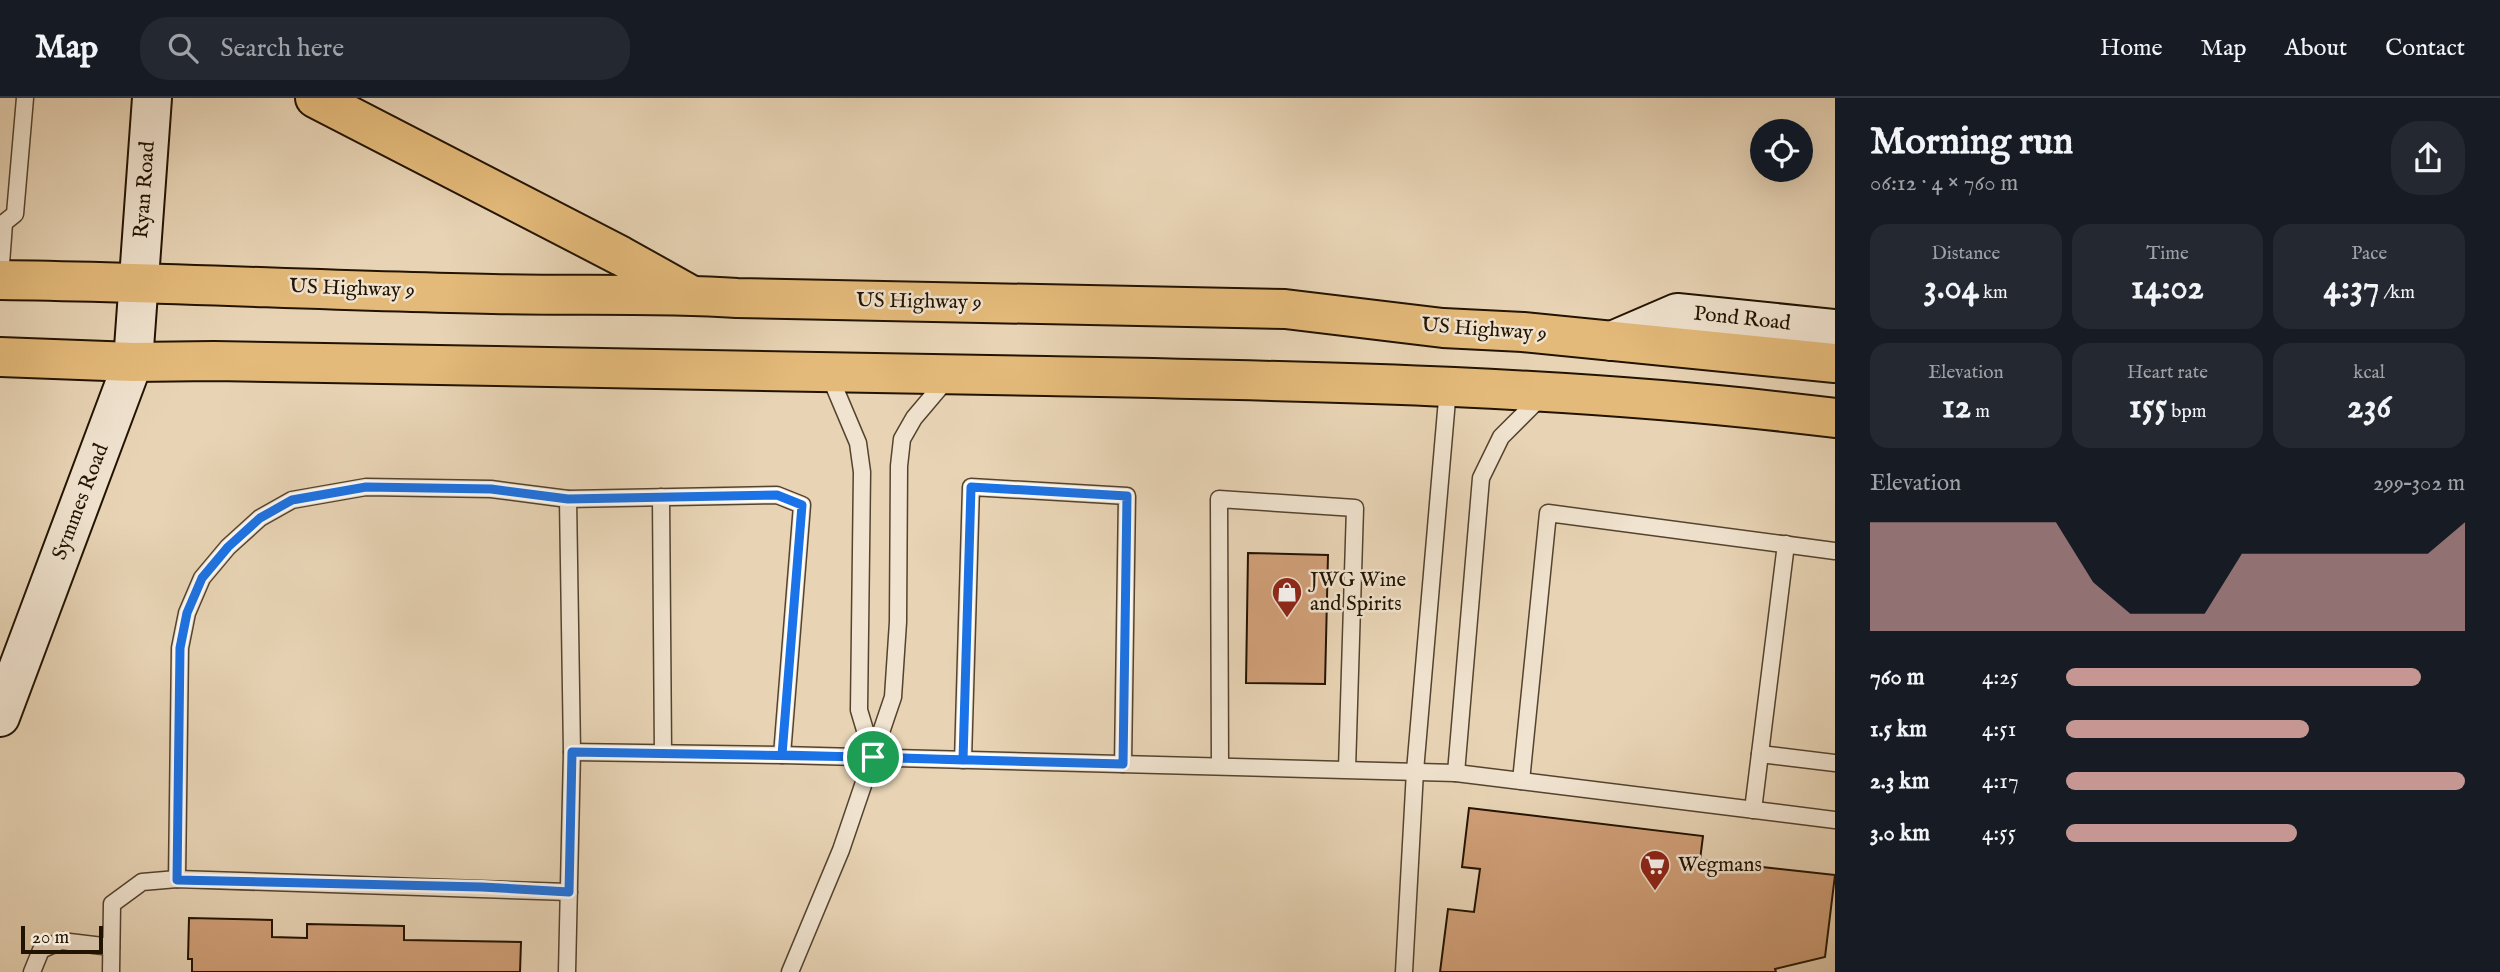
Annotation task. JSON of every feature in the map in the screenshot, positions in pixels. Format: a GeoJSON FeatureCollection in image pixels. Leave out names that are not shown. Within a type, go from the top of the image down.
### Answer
{"type":"FeatureCollection","features":[{"type":"Feature","properties":{"kind":"highway"},"geometry":{"type":"LineString","coordinates":[[315,98],[691,295]]}},
{"type":"Feature","properties":{"kind":"highway","name":"US Highway 9"},"geometry":{"type":"LineString","coordinates":[[0,279],[138,281],[493,294],[691,295],[1285,309],[1443,328],[1523,332],[1835,363]]}},
{"type":"Feature","properties":{"kind":"highway"},"geometry":{"type":"LineString","coordinates":[[0,357],[133,362],[214,361],[1244,380],[1624,397],[1835,418]]}},
{"type":"Feature","properties":{"kind":"street","name":"Ryan Road"},"geometry":{"type":"LineString","coordinates":[[138,281],[152,98]]}},
{"type":"Feature","properties":{"kind":"street","name":"Symmes Road"},"geometry":{"type":"LineString","coordinates":[[0,717],[133,362],[138,281]]}},
{"type":"Feature","properties":{"kind":"street","name":"Pond Road"},"geometry":{"type":"LineString","coordinates":[[1612,341],[1677,313],[1835,329]]}},
{"type":"Feature","properties":{"kind":"lane"},"geometry":{"type":"LineString","coordinates":[[0,279],[2,225],[15,214],[24,98]]}},
{"type":"Feature","properties":{"kind":"lane"},"geometry":{"type":"LineString","coordinates":[[828,372],[858,443],[862,471],[859,710],[873,757]]}},
{"type":"Feature","properties":{"kind":"lane"},"geometry":{"type":"LineString","coordinates":[[790,972],[841,850],[892,697],[898,622],[899,466],[902,439],[914,418],[951,374]]}},
{"type":"Feature","properties":{"kind":"lane"},"geometry":{"type":"LineString","coordinates":[[1404,972],[1415,771],[1448,388]]}},
{"type":"Feature","properties":{"kind":"lane"},"geometry":{"type":"LineString","coordinates":[[1456,773],[1481,478],[1501,437],[1546,392]]}},
{"type":"Feature","properties":{"kind":"lane"},"geometry":{"type":"LineString","coordinates":[[177,880],[180,648],[187,613],[202,578],[228,547],[260,518],[292,500],[366,487],[491,489],[568,499],[777,495],[802,505],[782,755]]}},
{"type":"Feature","properties":{"kind":"lane"},"geometry":{"type":"LineString","coordinates":[[963,760],[971,487],[1127,496],[1123,764]]}},
{"type":"Feature","properties":{"kind":"lane"},"geometry":{"type":"LineString","coordinates":[[661,497],[663,753]]}},
{"type":"Feature","properties":{"kind":"lane"},"geometry":{"type":"LineString","coordinates":[[567,972],[572,752],[568,499]]}},
{"type":"Feature","properties":{"kind":"lane"},"geometry":{"type":"LineString","coordinates":[[1220,766],[1219,499],[1355,508],[1347,769]]}},
{"type":"Feature","properties":{"kind":"lane"},"geometry":{"type":"LineString","coordinates":[[1521,781],[1548,513],[1835,551]]}},
{"type":"Feature","properties":{"kind":"lane"},"geometry":{"type":"LineString","coordinates":[[1753,810],[1786,544]]}},
{"type":"Feature","properties":{"kind":"lane"},"geometry":{"type":"LineString","coordinates":[[572,752],[873,757],[1456,773],[1835,820]]}},
{"type":"Feature","properties":{"kind":"lane"},"geometry":{"type":"LineString","coordinates":[[1760,754],[1835,763]]}},
{"type":"Feature","properties":{"kind":"lane"},"geometry":{"type":"LineString","coordinates":[[111,972],[112,904],[142,882],[177,880],[482,887],[569,892]]}},
{"type":"Feature","properties":{"kind":"lane"},"geometry":{"type":"LineString","coordinates":[[32,972],[41,950],[61,941],[111,947]]}},
{"type":"Feature","properties":{"kind":"building","name":"JWG Wine and Spirits"},"geometry":{"type":"Polygon","coordinates":[[[1248,553],[1328,555],[1325,684],[1246,683],[1248,553]]]}},
{"type":"Feature","properties":{"kind":"building","name":"Wegmans"},"geometry":{"type":"Polygon","coordinates":[[[1469,808],[1703,836],[1700,860],[1835,875],[1825,957],[1775,969],[1776,972],[1440,972],[1448,909],[1474,912],[1480,869],[1462,867],[1469,808]]]}},
{"type":"Feature","properties":{"kind":"building"},"geometry":{"type":"Polygon","coordinates":[[[189,918],[272,920],[272,937],[307,938],[307,924],[404,926],[404,940],[521,942],[520,972],[192,972],[192,959],[188,959],[189,918]]]}},
{"type":"Feature","properties":{"kind":"place","name":"JWG Wine and Spirits"},"geometry":{"type":"Point","coordinates":[1287,619]}},
{"type":"Feature","properties":{"kind":"place","name":"Wegmans"},"geometry":{"type":"Point","coordinates":[1655,892]}},
{"type":"Feature","properties":{"kind":"route"},"geometry":{"type":"LineString","coordinates":[[873,757],[782,755],[572,752],[569,892],[482,887],[177,880],[180,648],[187,613],[202,578],[228,547],[260,518],[292,500],[366,487],[491,489],[568,499],[777,495],[802,505],[782,755],[963,760],[1123,764],[1127,496],[971,487],[963,760],[873,757]]}}]}
